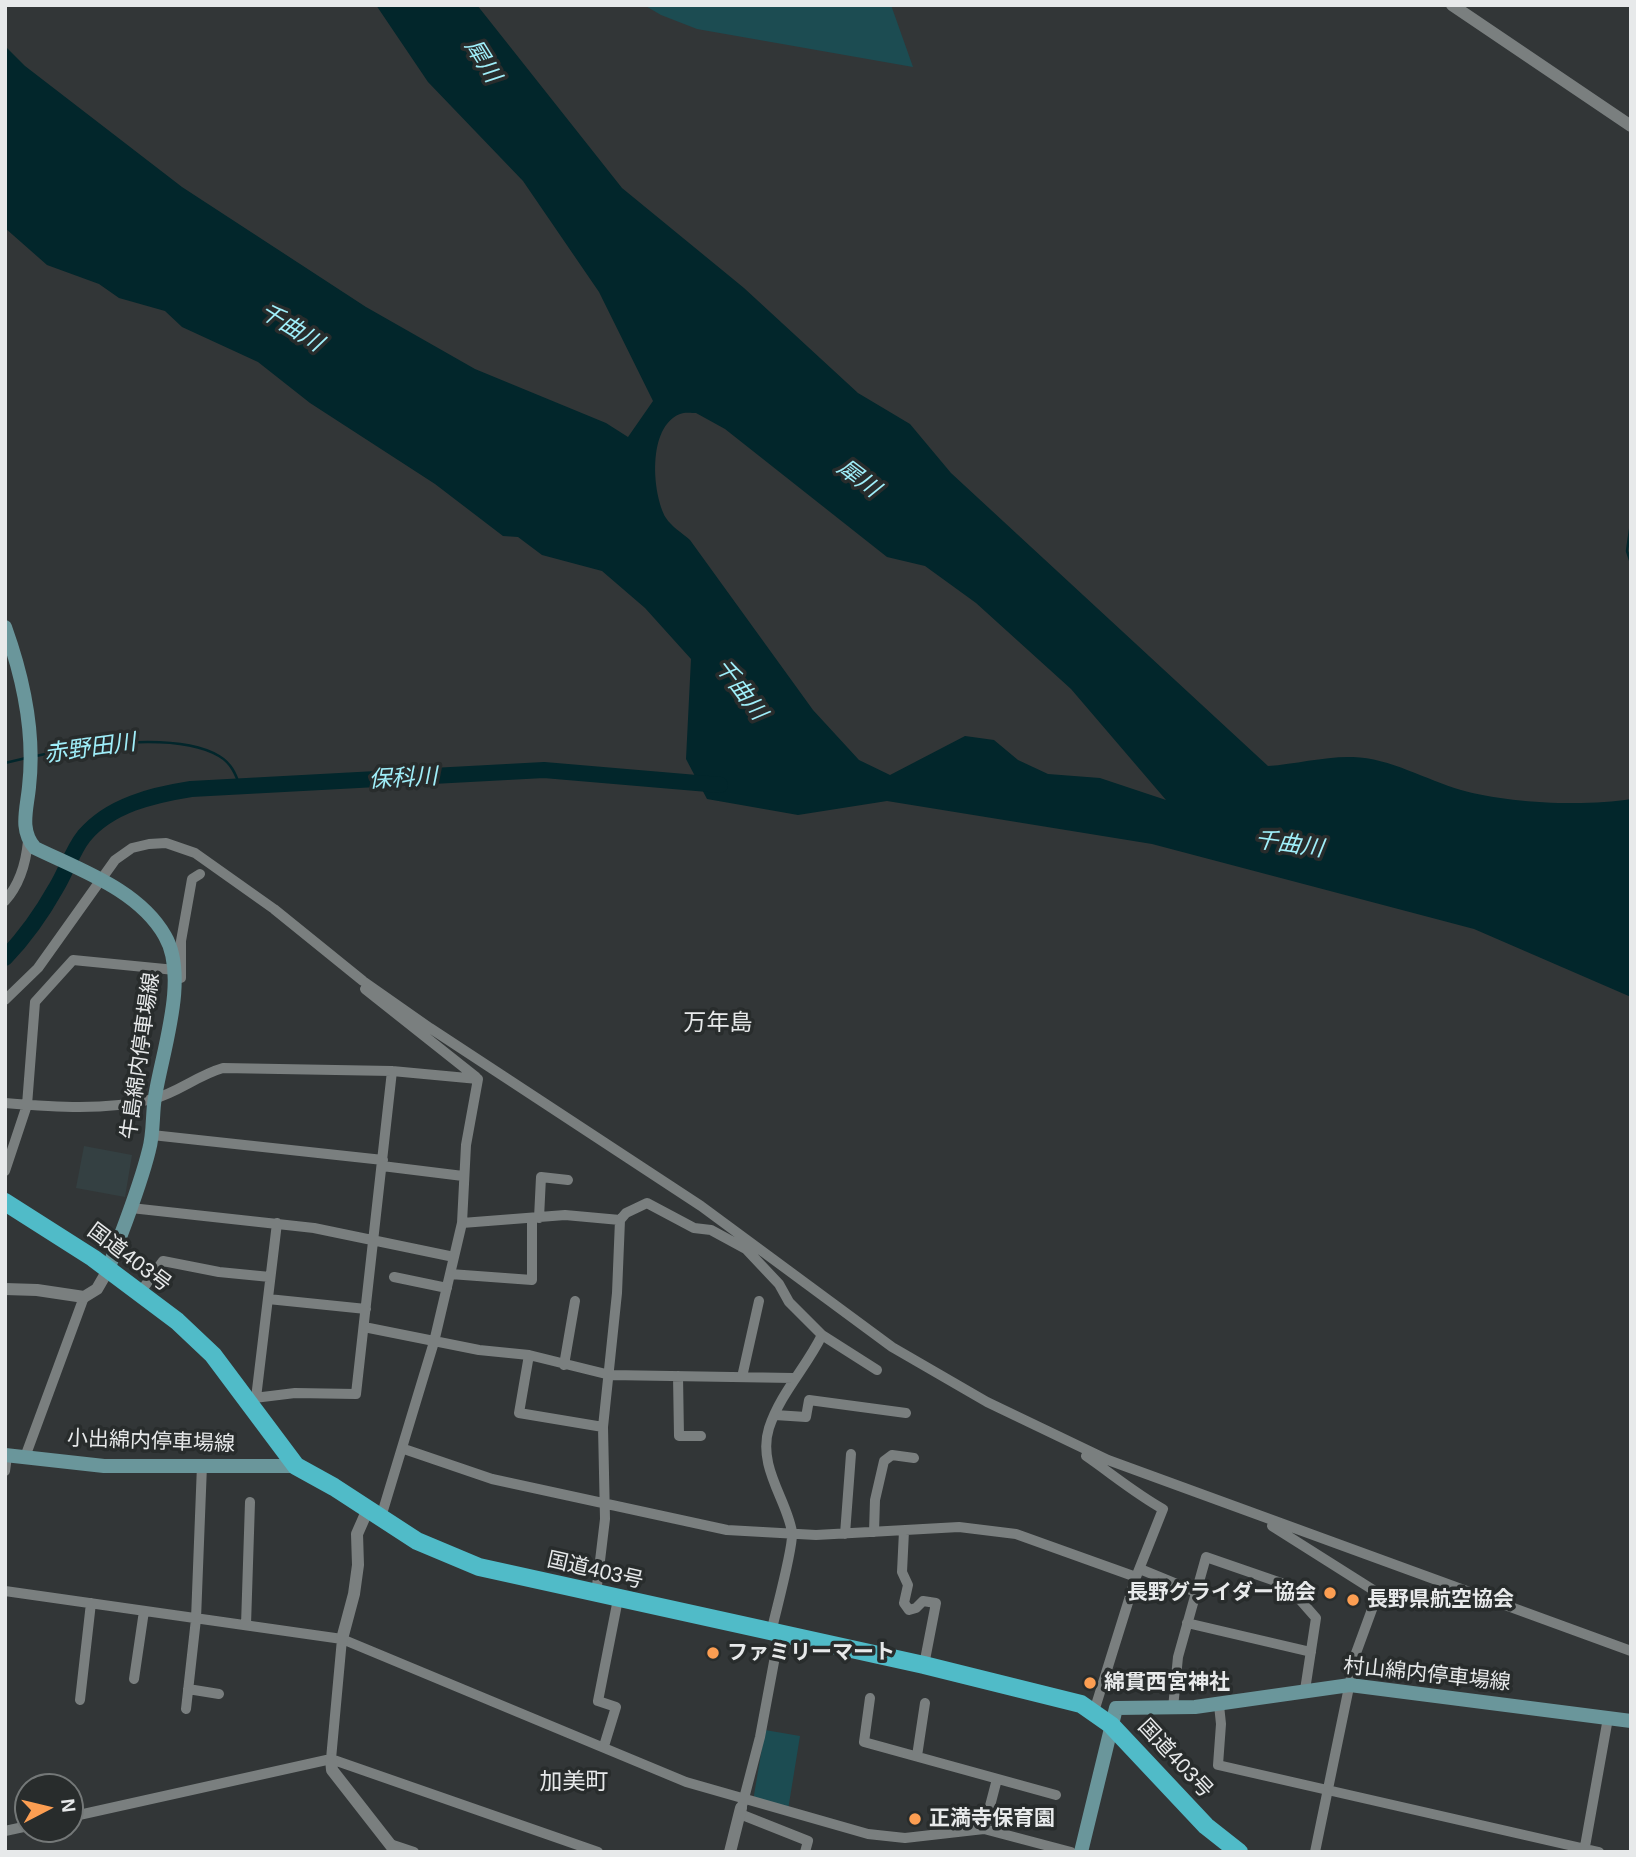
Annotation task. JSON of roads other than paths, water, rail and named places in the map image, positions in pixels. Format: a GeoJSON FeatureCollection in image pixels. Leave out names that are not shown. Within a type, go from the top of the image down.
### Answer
{"type":"FeatureCollection","features":[{"type":"Feature","properties":{"kind":"highway","name":"国道403号"},"geometry":{"type":"LineString","coordinates":[[5,1202],[42,1224],[177,1321],[214,1355],[251,1399],[296,1466],[417,1541],[447,1556],[479,1567],[1088,1704],[1114,1716],[1219,1846],[1238,1852]]}},
{"type":"Feature","properties":{"kind":"main road"},"geometry":{"type":"LineString","coordinates":[[5,628],[25,705],[32,757],[24,820],[31,845]]}},
{"type":"Feature","properties":{"kind":"main road","name":"牛島綿内停車場線"},"geometry":{"type":"LineString","coordinates":[[31,845],[100,879],[145,910],[166,936],[175,960],[173,999],[155,1099],[152,1135],[131,1208],[108,1270]]}},
{"type":"Feature","properties":{"kind":"main road","name":"小出綿内停車場線"},"geometry":{"type":"LineString","coordinates":[[6,1461],[25,1457],[104,1466],[296,1466]]}},
{"type":"Feature","properties":{"kind":"main road","name":"村山綿内停車場線"},"geometry":{"type":"LineString","coordinates":[[1114,1716],[1350,1685],[1631,1721]]}},
{"type":"Feature","properties":{"kind":"main road"},"geometry":{"type":"LineString","coordinates":[[1081,1852],[1114,1716]]}},
{"type":"Feature","properties":{"kind":"street"},"geometry":{"type":"LineString","coordinates":[[1452,5],[1631,126]]}},
{"type":"Feature","properties":{"kind":"street"},"geometry":{"type":"LineString","coordinates":[[5,1000],[38,968],[115,860],[132,848],[166,843],[195,853],[274,909],[363,981],[488,1069],[701,1206],[748,1246],[903,1353],[987,1402],[1086,1450],[1252,1514],[1631,1651]]}},
{"type":"Feature","properties":{"kind":"street"},"geometry":{"type":"LineString","coordinates":[[5,901],[14,891],[31,845]]}},
{"type":"Feature","properties":{"kind":"street"},"geometry":{"type":"LineString","coordinates":[[173,999],[180,987],[181,940],[192,879],[200,874]]}},
{"type":"Feature","properties":{"kind":"street"},"geometry":{"type":"LineString","coordinates":[[5,1171],[27,1105],[35,1002],[73,960],[175,970]]}},
{"type":"Feature","properties":{"kind":"street"},"geometry":{"type":"LineString","coordinates":[[363,981],[364,988],[377,1001],[478,1079]]}},
{"type":"Feature","properties":{"kind":"street"},"geometry":{"type":"LineString","coordinates":[[5,1103],[71,1108],[155,1099],[208,1072],[223,1069],[392,1071],[478,1079]]}},
{"type":"Feature","properties":{"kind":"street"},"geometry":{"type":"LineString","coordinates":[[277,1223],[268,1299],[251,1399],[295,1393],[356,1394],[392,1071]]}},
{"type":"Feature","properties":{"kind":"street"},"geometry":{"type":"LineString","coordinates":[[414,1852],[394,1848],[332,1770],[331,1759],[342,1639],[354,1594],[358,1565],[356,1534],[375,1513],[404,1449],[435,1342],[462,1223],[463,1176],[478,1079]]}},
{"type":"Feature","properties":{"kind":"street"},"geometry":{"type":"LineString","coordinates":[[152,1135],[382,1163],[463,1176]]}},
{"type":"Feature","properties":{"kind":"street"},"geometry":{"type":"LineString","coordinates":[[450,1274],[532,1280],[535,1219],[541,1177],[568,1180]]}},
{"type":"Feature","properties":{"kind":"street"},"geometry":{"type":"LineString","coordinates":[[596,1594],[605,1503],[603,1427],[610,1375],[620,1220],[626,1213],[648,1203],[694,1228],[711,1230],[748,1246],[822,1335],[877,1370]]}},
{"type":"Feature","properties":{"kind":"street"},"geometry":{"type":"LineString","coordinates":[[131,1208],[277,1223],[374,1238],[454,1257]]}},
{"type":"Feature","properties":{"kind":"street"},"geometry":{"type":"LineString","coordinates":[[462,1223],[565,1215],[620,1220]]}},
{"type":"Feature","properties":{"kind":"street"},"geometry":{"type":"LineString","coordinates":[[139,1294],[163,1261],[219,1272],[270,1277]]}},
{"type":"Feature","properties":{"kind":"street"},"geometry":{"type":"LineString","coordinates":[[25,1457],[84,1297],[97,1289],[108,1270]]}},
{"type":"Feature","properties":{"kind":"street"},"geometry":{"type":"LineString","coordinates":[[394,1277],[447,1288]]}},
{"type":"Feature","properties":{"kind":"street"},"geometry":{"type":"LineString","coordinates":[[5,1289],[37,1290],[84,1297]]}},
{"type":"Feature","properties":{"kind":"street"},"geometry":{"type":"LineString","coordinates":[[268,1299],[366,1309]]}},
{"type":"Feature","properties":{"kind":"street"},"geometry":{"type":"LineString","coordinates":[[564,1366],[575,1301]]}},
{"type":"Feature","properties":{"kind":"street"},"geometry":{"type":"LineString","coordinates":[[742,1377],[759,1301]]}},
{"type":"Feature","properties":{"kind":"street"},"geometry":{"type":"LineString","coordinates":[[364,1327],[435,1342],[529,1355],[564,1366],[610,1375],[793,1378]]}},
{"type":"Feature","properties":{"kind":"street"},"geometry":{"type":"LineString","coordinates":[[730,1852],[760,1737],[792,1533],[772,1481],[768,1458],[768,1431],[793,1378],[807,1366],[822,1335]]}},
{"type":"Feature","properties":{"kind":"street"},"geometry":{"type":"LineString","coordinates":[[529,1355],[519,1413],[603,1427]]}},
{"type":"Feature","properties":{"kind":"street"},"geometry":{"type":"LineString","coordinates":[[678,1376],[679,1436],[701,1436]]}},
{"type":"Feature","properties":{"kind":"street"},"geometry":{"type":"LineString","coordinates":[[775,1415],[806,1417],[809,1400],[906,1413]]}},
{"type":"Feature","properties":{"kind":"street"},"geometry":{"type":"LineString","coordinates":[[404,1449],[492,1479],[727,1530],[845,1534],[959,1527],[1016,1534],[1196,1592]]}},
{"type":"Feature","properties":{"kind":"street"},"geometry":{"type":"LineString","coordinates":[[1086,1450],[1085,1455],[1123,1481],[1135,1494],[1163,1509],[1088,1704]]}},
{"type":"Feature","properties":{"kind":"street"},"geometry":{"type":"LineString","coordinates":[[845,1534],[851,1454]]}},
{"type":"Feature","properties":{"kind":"street"},"geometry":{"type":"LineString","coordinates":[[874,1532],[875,1500],[884,1461],[892,1455],[914,1458]]}},
{"type":"Feature","properties":{"kind":"street"},"geometry":{"type":"LineString","coordinates":[[186,1709],[196,1619],[202,1465]]}},
{"type":"Feature","properties":{"kind":"street"},"geometry":{"type":"LineString","coordinates":[[246,1625],[250,1502]]}},
{"type":"Feature","properties":{"kind":"street"},"geometry":{"type":"LineString","coordinates":[[1252,1514],[1378,1594],[1356,1653],[1315,1852]]}},
{"type":"Feature","properties":{"kind":"street"},"geometry":{"type":"LineString","coordinates":[[904,1531],[902,1572],[908,1585],[904,1603],[909,1610],[916,1608],[923,1601],[936,1603],[924,1665]]}},
{"type":"Feature","properties":{"kind":"street"},"geometry":{"type":"LineString","coordinates":[[1173,1708],[1178,1657],[1206,1557],[1287,1585],[1316,1618],[1305,1690]]}},
{"type":"Feature","properties":{"kind":"street"},"geometry":{"type":"LineString","coordinates":[[5,1591],[342,1639],[686,1782],[808,1840],[804,1852]]}},
{"type":"Feature","properties":{"kind":"street"},"geometry":{"type":"LineString","coordinates":[[604,1746],[616,1707],[598,1701],[618,1599]]}},
{"type":"Feature","properties":{"kind":"street"},"geometry":{"type":"LineString","coordinates":[[80,1700],[91,1603]]}},
{"type":"Feature","properties":{"kind":"street"},"geometry":{"type":"LineString","coordinates":[[134,1679],[144,1611]]}},
{"type":"Feature","properties":{"kind":"street"},"geometry":{"type":"LineString","coordinates":[[1187,1623],[1311,1652]]}},
{"type":"Feature","properties":{"kind":"street"},"geometry":{"type":"LineString","coordinates":[[188,1689],[219,1694]]}},
{"type":"Feature","properties":{"kind":"street"},"geometry":{"type":"LineString","coordinates":[[870,1698],[864,1742],[1056,1795]]}},
{"type":"Feature","properties":{"kind":"street"},"geometry":{"type":"LineString","coordinates":[[917,1756],[925,1703]]}},
{"type":"Feature","properties":{"kind":"street"},"geometry":{"type":"LineString","coordinates":[[1219,1704],[1222,1724],[1218,1765],[1599,1852]]}},
{"type":"Feature","properties":{"kind":"street"},"geometry":{"type":"LineString","coordinates":[[1585,1850],[1608,1718]]}},
{"type":"Feature","properties":{"kind":"street"},"geometry":{"type":"LineString","coordinates":[[84,1814],[331,1759],[598,1852]]}},
{"type":"Feature","properties":{"kind":"street"},"geometry":{"type":"LineString","coordinates":[[984,1829],[997,1779]]}},
{"type":"Feature","properties":{"kind":"street"},"geometry":{"type":"LineString","coordinates":[[741,1808],[868,1835],[905,1838],[984,1829],[1071,1852]]}},
{"type":"Feature","properties":{"kind":"water"},"geometry":{"type":"Polygon","coordinates":[[[376,5],[477,5],[622,188],[744,288],[858,393],[910,424],[951,473],[1268,766],[1332,758],[1367,758],[1461,790],[1500,798],[1569,803],[1631,799],[1631,997],[1474,929],[1152,844],[887,801],[798,815],[707,799],[686,759],[691,659],[645,608],[602,571],[542,555],[518,537],[503,536],[435,484],[310,403],[258,362],[182,327],[165,311],[119,298],[99,284],[47,265],[5,228],[5,46],[25,66],[182,187],[366,307],[475,369],[606,423],[628,437],[653,401],[599,292],[523,181],[428,82],[376,5]],[[682,413],[669,421],[657,446],[655,462],[661,507],[668,521],[690,540],[813,710],[859,760],[890,775],[965,736],[994,740],[1018,760],[1048,774],[1100,778],[1166,800],[1071,689],[976,603],[925,566],[887,557],[725,429],[696,413],[682,413]]]}},
{"type":"Feature","properties":{"kind":"waterway"},"geometry":{"type":"LineString","coordinates":[[1631,523],[1627,551],[1631,563]]}},
{"type":"Feature","properties":{"kind":"waterway","name":"赤野田川"},"geometry":{"type":"LineString","coordinates":[[36,756],[129,742],[179,744],[201,748],[219,756],[232,769],[240,787]]}},
{"type":"Feature","properties":{"kind":"waterway","name":"赤野田川"},"geometry":{"type":"LineString","coordinates":[[5,763],[26,758]]}},
{"type":"Feature","properties":{"kind":"waterway","name":"保科川"},"geometry":{"type":"LineString","coordinates":[[5,958],[45,907],[84,836],[106,816],[119,809],[162,795],[191,789],[544,770],[720,785]]}},
{"type":"Feature","properties":{"kind":"waterway"},"geometry":{"type":"LineString","coordinates":[[259,1852],[296,1852]]}},
{"type":"Feature","properties":{"kind":"place","name":"長野グライダー協会"},"geometry":{"type":"Point","coordinates":[1330,1593]}},
{"type":"Feature","properties":{"kind":"place","name":"長野県航空協会"},"geometry":{"type":"Point","coordinates":[1353,1600]}},
{"type":"Feature","properties":{"kind":"place","name":"ファミリーマート"},"geometry":{"type":"Point","coordinates":[713,1653]}},
{"type":"Feature","properties":{"kind":"place","name":"綿貫西宮神社"},"geometry":{"type":"Point","coordinates":[1090,1683]}},
{"type":"Feature","properties":{"kind":"place","name":"正満寺保育園"},"geometry":{"type":"Point","coordinates":[915,1819]}},
{"type":"Feature","properties":{"kind":"district","name":"万年島"},"geometry":{"type":"Point","coordinates":[718,1024]}},
{"type":"Feature","properties":{"kind":"district","name":"加美町"},"geometry":{"type":"Point","coordinates":[574,1783]}},
{"type":"Feature","properties":{"kind":"water label","name":"犀川"},"geometry":{"type":"Point","coordinates":[482,61]}},
{"type":"Feature","properties":{"kind":"water label","name":"千曲川"},"geometry":{"type":"Point","coordinates":[291,328]}},
{"type":"Feature","properties":{"kind":"water label","name":"犀川"},"geometry":{"type":"Point","coordinates":[858,479]}},
{"type":"Feature","properties":{"kind":"water label","name":"千曲川"},"geometry":{"type":"Point","coordinates":[740,690]}},
{"type":"Feature","properties":{"kind":"water label","name":"千曲川"},"geometry":{"type":"Point","coordinates":[1289,845]}}]}
